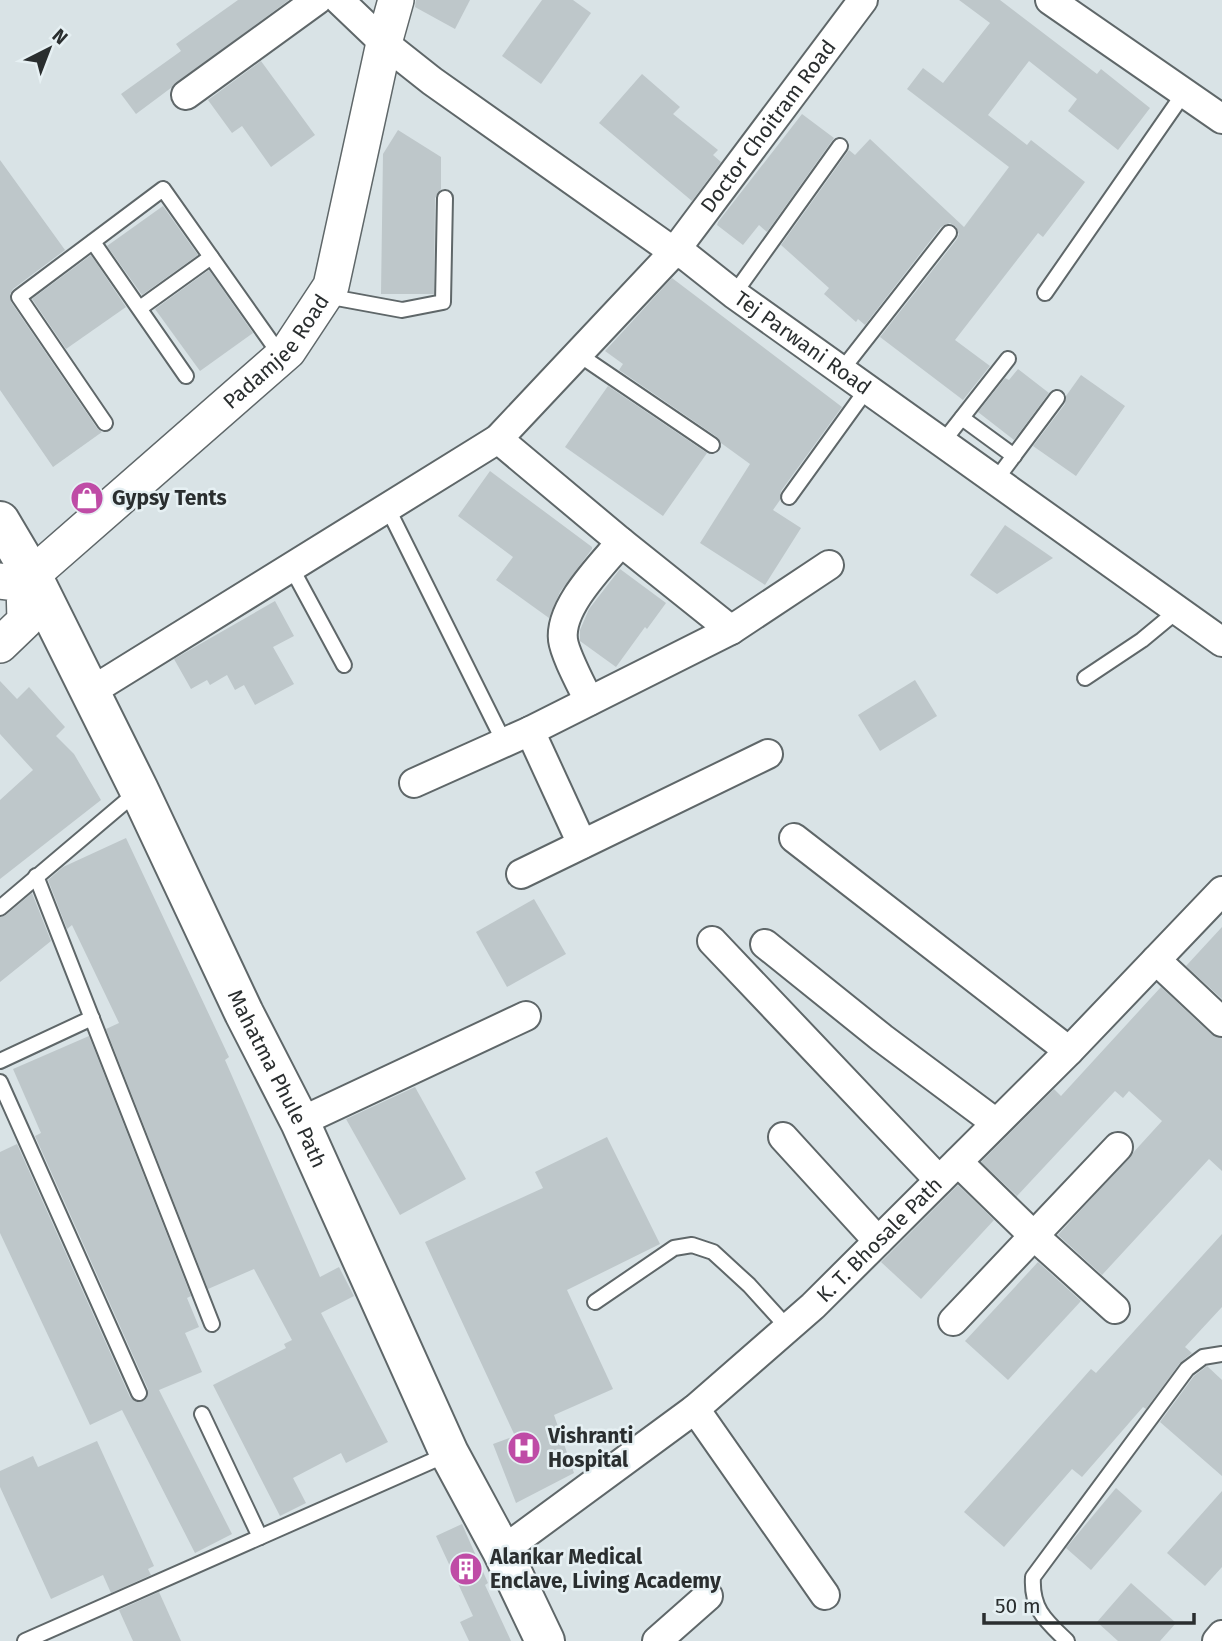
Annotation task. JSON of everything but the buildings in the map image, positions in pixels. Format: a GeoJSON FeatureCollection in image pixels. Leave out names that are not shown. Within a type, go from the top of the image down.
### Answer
{"type":"FeatureCollection","features":[{"type":"Feature","properties":{"kind":"main road","name":"Mahatma Phule Path"},"geometry":{"type":"LineString","coordinates":[[0,522],[19,580],[90,692],[139,790],[244,1013],[300,1122],[449,1453],[502,1551],[545,1641]]}},
{"type":"Feature","properties":{"kind":"street"},"geometry":{"type":"LineString","coordinates":[[186,95],[317,0]]}},
{"type":"Feature","properties":{"kind":"street","name":"Tej Parwani Road"},"geometry":{"type":"LineString","coordinates":[[338,0],[384,43],[432,81],[674,252],[686,256],[734,294],[1222,642]]}},
{"type":"Feature","properties":{"kind":"street","name":"Padamjee Road"},"geometry":{"type":"LineString","coordinates":[[19,580],[282,357],[331,286],[384,43],[396,0]]}},
{"type":"Feature","properties":{"kind":"street","name":"Doctor Choitram Road"},"geometry":{"type":"LineString","coordinates":[[90,692],[498,439],[674,252],[863,0]]}},
{"type":"Feature","properties":{"kind":"street"},"geometry":{"type":"LineString","coordinates":[[1051,0],[1222,119]]}},
{"type":"Feature","properties":{"kind":"street"},"geometry":{"type":"LineString","coordinates":[[498,439],[731,630]]}},
{"type":"Feature","properties":{"kind":"street"},"geometry":{"type":"LineString","coordinates":[[589,701],[563,640],[565,619],[574,601],[621,542]]}},
{"type":"Feature","properties":{"kind":"street"},"geometry":{"type":"LineString","coordinates":[[414,783],[530,731],[731,630],[829,565]]}},
{"type":"Feature","properties":{"kind":"street"},"geometry":{"type":"LineString","coordinates":[[0,645],[25,621],[19,580]]}},
{"type":"Feature","properties":{"kind":"street"},"geometry":{"type":"LineString","coordinates":[[530,731],[582,844]]}},
{"type":"Feature","properties":{"kind":"street"},"geometry":{"type":"LineString","coordinates":[[521,874],[768,754]]}},
{"type":"Feature","properties":{"kind":"street"},"geometry":{"type":"LineString","coordinates":[[794,838],[1069,1051]]}},
{"type":"Feature","properties":{"kind":"street","name":"K. T. Bhosale Path"},"geometry":{"type":"LineString","coordinates":[[502,1551],[695,1409],[788,1328],[1069,1051],[1222,891]]}},
{"type":"Feature","properties":{"kind":"street"},"geometry":{"type":"LineString","coordinates":[[712,941],[948,1171],[1034,1236],[1115,1309]]}},
{"type":"Feature","properties":{"kind":"street"},"geometry":{"type":"LineString","coordinates":[[765,944],[882,1038],[996,1123]]}},
{"type":"Feature","properties":{"kind":"street"},"geometry":{"type":"LineString","coordinates":[[1156,960],[1222,1021]]}},
{"type":"Feature","properties":{"kind":"street"},"geometry":{"type":"LineString","coordinates":[[300,1122],[526,1016]]}},
{"type":"Feature","properties":{"kind":"street"},"geometry":{"type":"LineString","coordinates":[[783,1137],[878,1241]]}},
{"type":"Feature","properties":{"kind":"street"},"geometry":{"type":"LineString","coordinates":[[953,1321],[1118,1147]]}},
{"type":"Feature","properties":{"kind":"street"},"geometry":{"type":"LineString","coordinates":[[695,1409],[825,1595]]}},
{"type":"Feature","properties":{"kind":"street"},"geometry":{"type":"LineString","coordinates":[[657,1641],[708,1596]]}},
{"type":"Feature","properties":{"kind":"street"},"geometry":{"type":"LineString","coordinates":[[1217,1641],[1222,1635]]}},
{"type":"Feature","properties":{"kind":"lane"},"geometry":{"type":"LineString","coordinates":[[1045,293],[1184,93]]}},
{"type":"Feature","properties":{"kind":"lane"},"geometry":{"type":"LineString","coordinates":[[734,294],[840,146]]}},
{"type":"Feature","properties":{"kind":"lane"},"geometry":{"type":"LineString","coordinates":[[105,423],[19,297],[163,189],[282,357]]}},
{"type":"Feature","properties":{"kind":"lane"},"geometry":{"type":"LineString","coordinates":[[324,296],[402,310],[443,302],[445,198]]}},
{"type":"Feature","properties":{"kind":"lane"},"geometry":{"type":"LineString","coordinates":[[841,371],[949,233]]}},
{"type":"Feature","properties":{"kind":"lane"},"geometry":{"type":"LineString","coordinates":[[93,242],[186,376]]}},
{"type":"Feature","properties":{"kind":"lane"},"geometry":{"type":"LineString","coordinates":[[141,308],[211,257]]}},
{"type":"Feature","properties":{"kind":"lane"},"geometry":{"type":"LineString","coordinates":[[578,354],[712,445]]}},
{"type":"Feature","properties":{"kind":"lane"},"geometry":{"type":"LineString","coordinates":[[943,443],[1008,359]]}},
{"type":"Feature","properties":{"kind":"lane"},"geometry":{"type":"LineString","coordinates":[[789,497],[867,389]]}},
{"type":"Feature","properties":{"kind":"lane"},"geometry":{"type":"LineString","coordinates":[[995,481],[1057,398]]}},
{"type":"Feature","properties":{"kind":"lane"},"geometry":{"type":"LineString","coordinates":[[962,418],[1014,456]]}},
{"type":"Feature","properties":{"kind":"lane"},"geometry":{"type":"LineString","coordinates":[[387,507],[504,742]]}},
{"type":"Feature","properties":{"kind":"lane"},"geometry":{"type":"LineString","coordinates":[[291,567],[344,666]]}},
{"type":"Feature","properties":{"kind":"lane"},"geometry":{"type":"LineString","coordinates":[[1085,678],[1142,640],[1177,611]]}},
{"type":"Feature","properties":{"kind":"lane"},"geometry":{"type":"LineString","coordinates":[[0,908],[139,790]]}},
{"type":"Feature","properties":{"kind":"lane"},"geometry":{"type":"LineString","coordinates":[[36,876],[212,1324]]}},
{"type":"Feature","properties":{"kind":"lane"},"geometry":{"type":"LineString","coordinates":[[0,1061],[92,1018]]}},
{"type":"Feature","properties":{"kind":"lane"},"geometry":{"type":"LineString","coordinates":[[0,1082],[139,1393]]}},
{"type":"Feature","properties":{"kind":"lane"},"geometry":{"type":"LineString","coordinates":[[595,1302],[674,1248],[692,1245],[713,1252],[749,1285],[788,1328]]}},
{"type":"Feature","properties":{"kind":"lane"},"geometry":{"type":"LineString","coordinates":[[1068,1641],[1038,1611],[1032,1592],[1033,1577],[1187,1368],[1203,1357],[1222,1354]]}},
{"type":"Feature","properties":{"kind":"lane"},"geometry":{"type":"LineString","coordinates":[[202,1415],[260,1537]]}},
{"type":"Feature","properties":{"kind":"lane"},"geometry":{"type":"LineString","coordinates":[[25,1641],[449,1453]]}},
{"type":"Feature","properties":{"kind":"place","name":"Gypsy Tents"},"geometry":{"type":"Point","coordinates":[87,498]}},
{"type":"Feature","properties":{"kind":"place","name":"Vishranti Hospital"},"geometry":{"type":"Point","coordinates":[524,1448]}},
{"type":"Feature","properties":{"kind":"place","name":"Alankar Medical Enclave, Living Academy"},"geometry":{"type":"Point","coordinates":[466,1569]}}]}
